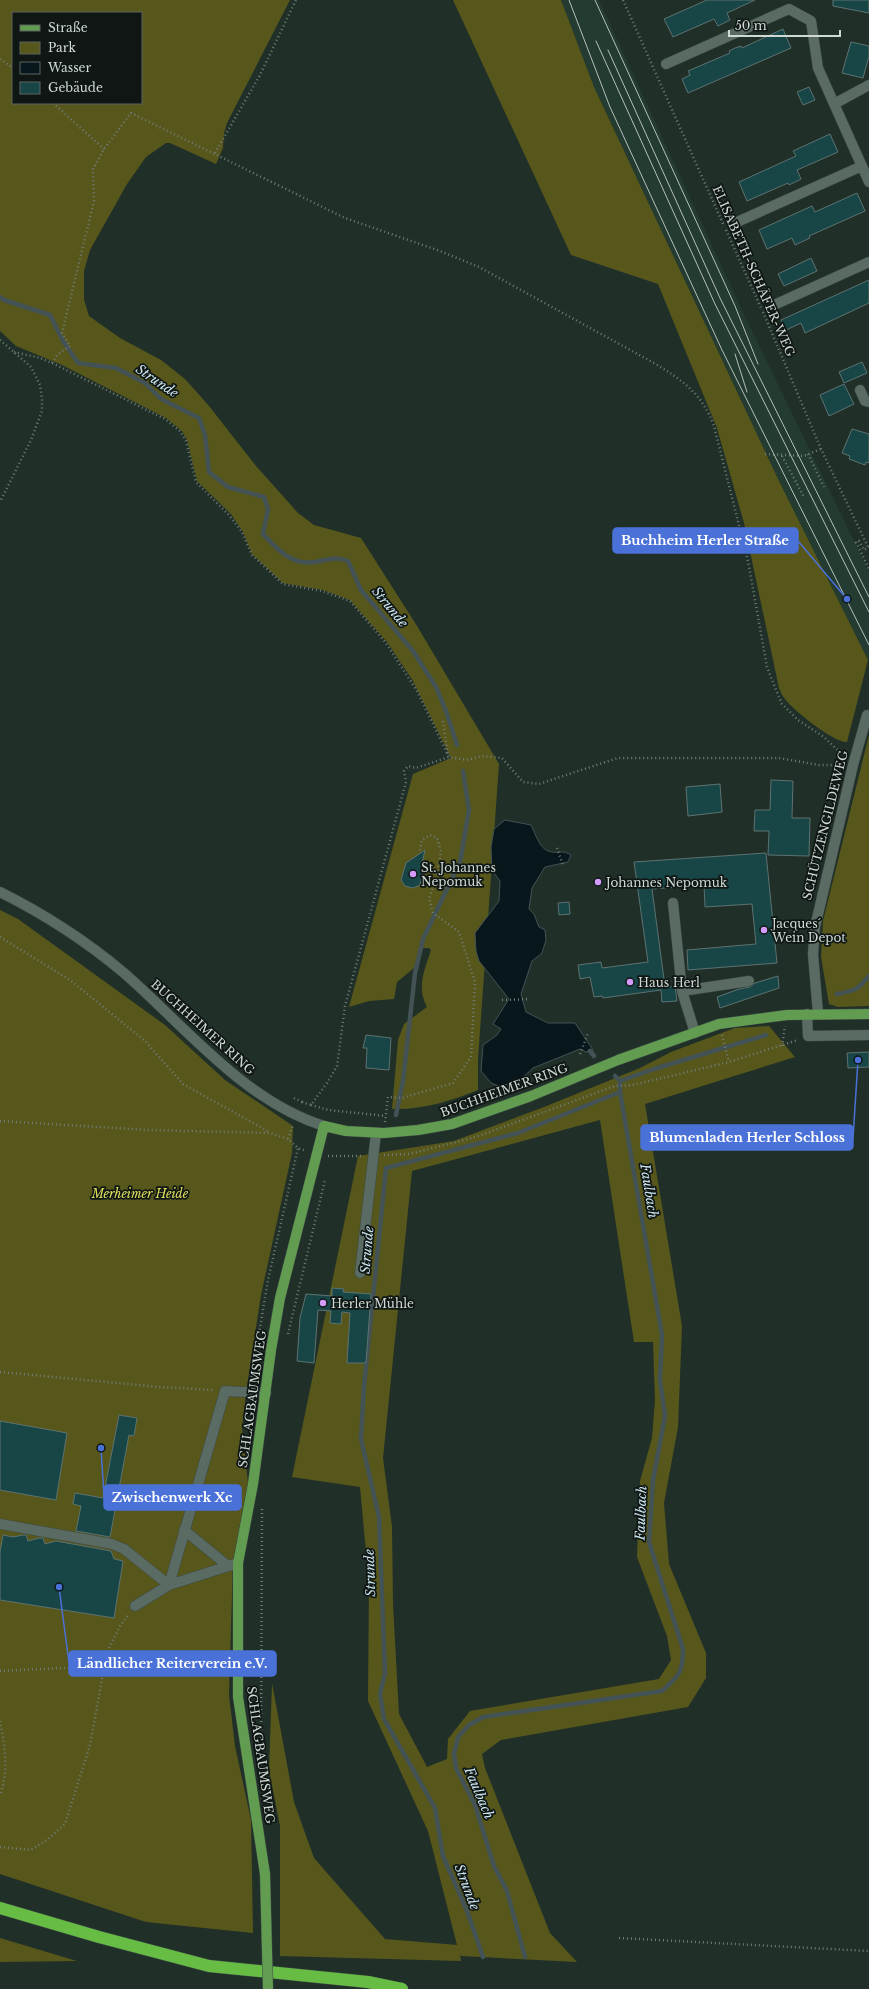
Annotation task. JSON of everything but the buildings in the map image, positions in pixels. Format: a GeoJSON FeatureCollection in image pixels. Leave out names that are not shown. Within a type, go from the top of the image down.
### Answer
{"type":"FeatureCollection","features":[{"type":"Feature","properties":{"kind":"highway"},"geometry":{"type":"LineString","coordinates":[[0,1908],[99,1937],[209,1966],[368,1982],[402,1989]]}},
{"type":"Feature","properties":{"kind":"main road","name":"BUCHHEIMER RING"},"geometry":{"type":"LineString","coordinates":[[324,1126],[346,1131],[376,1133],[418,1130],[452,1124],[531,1096],[618,1060],[718,1024],[787,1015],[869,1014]]}},
{"type":"Feature","properties":{"kind":"main road","name":"SCHLAGBAUMSWEG"},"geometry":{"type":"LineString","coordinates":[[268,1989],[265,1874],[238,1697],[233,1564],[253,1484],[271,1350],[280,1298],[324,1126]]}},
{"type":"Feature","properties":{"kind":"street"},"geometry":{"type":"LineString","coordinates":[[666,64],[789,9],[811,21],[818,68],[869,182]]}},
{"type":"Feature","properties":{"kind":"street"},"geometry":{"type":"LineString","coordinates":[[834,104],[869,85]]}},
{"type":"Feature","properties":{"kind":"street"},"geometry":{"type":"LineString","coordinates":[[737,222],[862,166]]}},
{"type":"Feature","properties":{"kind":"street"},"geometry":{"type":"LineString","coordinates":[[774,305],[869,262]]}},
{"type":"Feature","properties":{"kind":"street"},"geometry":{"type":"LineString","coordinates":[[860,390],[865,401],[869,402]]}},
{"type":"Feature","properties":{"kind":"street","name":"SCHÜTZENGILDEWEG"},"geometry":{"type":"LineString","coordinates":[[818,1014],[814,954],[815,927],[853,765],[867,715]]}},
{"type":"Feature","properties":{"kind":"street","name":"BUCHHEIMER RING"},"geometry":{"type":"LineString","coordinates":[[0,892],[60,926],[103,956],[236,1075],[268,1100],[296,1116],[324,1126]]}},
{"type":"Feature","properties":{"kind":"street"},"geometry":{"type":"LineString","coordinates":[[673,903],[682,991],[695,1033]]}},
{"type":"Feature","properties":{"kind":"street"},"geometry":{"type":"LineString","coordinates":[[682,991],[749,980]]}},
{"type":"Feature","properties":{"kind":"street"},"geometry":{"type":"LineString","coordinates":[[807,1014],[808,1036],[869,1035]]}},
{"type":"Feature","properties":{"kind":"street"},"geometry":{"type":"LineString","coordinates":[[360,1273],[375,1156],[376,1133]]}},
{"type":"Feature","properties":{"kind":"street"},"geometry":{"type":"LineString","coordinates":[[169,1585],[225,1391],[266,1393]]}},
{"type":"Feature","properties":{"kind":"street"},"geometry":{"type":"LineString","coordinates":[[0,1524],[112,1544],[124,1549],[169,1585]]}},
{"type":"Feature","properties":{"kind":"street"},"geometry":{"type":"LineString","coordinates":[[184,1530],[233,1564]]}},
{"type":"Feature","properties":{"kind":"street"},"geometry":{"type":"LineString","coordinates":[[135,1606],[169,1585],[233,1564]]}},
{"type":"Feature","properties":{"kind":"path"},"geometry":{"type":"LineString","coordinates":[[215,153],[260,75],[296,0]]}},
{"type":"Feature","properties":{"kind":"path","name":"ELISABETH-SCHÄFER-WEG"},"geometry":{"type":"LineString","coordinates":[[623,0],[762,310],[820,449],[869,548]]}},
{"type":"Feature","properties":{"kind":"path"},"geometry":{"type":"LineString","coordinates":[[0,59],[12,67]]}},
{"type":"Feature","properties":{"kind":"path"},"geometry":{"type":"LineString","coordinates":[[54,104],[104,149]]}},
{"type":"Feature","properties":{"kind":"path"},"geometry":{"type":"LineString","coordinates":[[52,363],[58,354],[70,346],[62,333],[94,201],[93,169],[104,149],[131,113],[215,153],[277,186],[344,218],[440,251],[479,268],[654,363],[681,380],[691,389],[709,412],[714,426],[748,561],[767,667],[776,690],[782,704],[798,720],[824,736],[853,765]]}},
{"type":"Feature","properties":{"kind":"path"},"geometry":{"type":"LineString","coordinates":[[0,340],[31,367],[37,375],[40,385],[42,411],[31,440],[0,502]]}},
{"type":"Feature","properties":{"kind":"path"},"geometry":{"type":"LineString","coordinates":[[14,352],[40,358],[52,363],[165,419],[180,431],[186,441],[196,482],[230,515],[242,532],[252,555],[283,584],[322,591],[350,601],[390,649],[417,691],[449,756],[455,759],[467,760],[482,756],[502,758],[523,782],[539,784],[618,758],[779,758],[819,765],[853,765]]}},
{"type":"Feature","properties":{"kind":"path"},"geometry":{"type":"LineString","coordinates":[[765,454],[804,456],[820,449]]}},
{"type":"Feature","properties":{"kind":"path"},"geometry":{"type":"LineString","coordinates":[[808,454],[824,487]]}},
{"type":"Feature","properties":{"kind":"path"},"geometry":{"type":"LineString","coordinates":[[782,455],[804,497]]}},
{"type":"Feature","properties":{"kind":"path"},"geometry":{"type":"LineString","coordinates":[[869,548],[864,550],[859,541],[855,542],[869,569]]}},
{"type":"Feature","properties":{"kind":"path"},"geometry":{"type":"LineString","coordinates":[[443,721],[449,756]]}},
{"type":"Feature","properties":{"kind":"path"},"geometry":{"type":"LineString","coordinates":[[311,1105],[327,1083],[336,1066],[345,1006],[406,782],[404,771],[408,766],[416,768],[449,756]]}},
{"type":"Feature","properties":{"kind":"path"},"geometry":{"type":"LineString","coordinates":[[387,1111],[388,1097],[402,1098],[453,1083],[471,1057],[475,982],[459,932],[433,912],[429,899],[438,874],[441,850],[437,838],[430,835],[422,840],[420,850]]}},
{"type":"Feature","properties":{"kind":"path"},"geometry":{"type":"LineString","coordinates":[[557,848],[563,865]]}},
{"type":"Feature","properties":{"kind":"path"},"geometry":{"type":"LineString","coordinates":[[0,937],[70,980],[145,1041],[183,1084],[270,1133],[288,1139]]}},
{"type":"Feature","properties":{"kind":"path"},"geometry":{"type":"LineString","coordinates":[[502,1000],[530,998]]}},
{"type":"Feature","properties":{"kind":"path"},"geometry":{"type":"LineString","coordinates":[[782,1046],[787,1015]]}},
{"type":"Feature","properties":{"kind":"path"},"geometry":{"type":"LineString","coordinates":[[580,1054],[588,1033]]}},
{"type":"Feature","properties":{"kind":"path"},"geometry":{"type":"LineString","coordinates":[[722,1036],[729,1062]]}},
{"type":"Feature","properties":{"kind":"path"},"geometry":{"type":"LineString","coordinates":[[328,1164],[330,1156],[409,1154],[476,1137],[614,1086],[632,1085],[729,1062],[782,1046],[808,1036]]}},
{"type":"Feature","properties":{"kind":"path"},"geometry":{"type":"LineString","coordinates":[[302,1102],[328,1110],[386,1116]]}},
{"type":"Feature","properties":{"kind":"path"},"geometry":{"type":"LineString","coordinates":[[0,1121],[148,1130],[270,1133]]}},
{"type":"Feature","properties":{"kind":"path"},"geometry":{"type":"LineString","coordinates":[[250,1392],[268,1280],[298,1148]]}},
{"type":"Feature","properties":{"kind":"path"},"geometry":{"type":"LineString","coordinates":[[287,1338],[325,1179]]}},
{"type":"Feature","properties":{"kind":"path"},"geometry":{"type":"LineString","coordinates":[[0,1372],[160,1387],[225,1391]]}},
{"type":"Feature","properties":{"kind":"path"},"geometry":{"type":"LineString","coordinates":[[262,1508],[262,1766]]}},
{"type":"Feature","properties":{"kind":"path"},"geometry":{"type":"LineString","coordinates":[[0,1847],[31,1850],[48,1839],[65,1824],[90,1745],[107,1652],[120,1626],[135,1606]]}},
{"type":"Feature","properties":{"kind":"path"},"geometry":{"type":"LineString","coordinates":[[0,1671],[105,1666]]}},
{"type":"Feature","properties":{"kind":"path"},"geometry":{"type":"LineString","coordinates":[[0,1722],[5,1752],[5,1783],[0,1795]]}},
{"type":"Feature","properties":{"kind":"path"},"geometry":{"type":"LineString","coordinates":[[619,1938],[869,1951]]}},
{"type":"Feature","properties":{"kind":"shaded area"},"geometry":{"type":"Polygon","coordinates":[[[561,0],[599,0],[739,304],[869,572],[869,661],[778,479],[594,87],[561,0]]]}},
{"type":"Feature","properties":{"kind":"green space"},"geometry":{"type":"Polygon","coordinates":[[[0,0],[290,0],[227,123],[224,133],[223,148],[216,164],[170,143],[166,143],[146,157],[127,184],[90,250],[84,271],[84,300],[89,316],[120,338],[161,360],[185,379],[209,406],[256,466],[298,513],[314,525],[361,538],[417,626],[499,764],[478,1059],[478,1090],[436,1104],[414,1108],[392,1109],[398,1040],[404,1024],[427,1007],[422,992],[422,985],[424,971],[431,950],[429,948],[421,948],[414,968],[397,982],[394,999],[369,1001],[349,1007],[413,774],[451,758],[413,681],[387,642],[350,600],[323,590],[283,583],[252,554],[243,532],[231,514],[197,481],[187,440],[182,431],[166,418],[62,365],[16,346],[0,331],[0,0]]]}},
{"type":"Feature","properties":{"kind":"green space"},"geometry":{"type":"Polygon","coordinates":[[[453,0],[561,0],[594,87],[778,479],[868,660],[847,742],[841,741],[824,732],[805,718],[789,704],[779,688],[744,523],[717,428],[658,284],[571,255],[453,0]]]}},
{"type":"Feature","properties":{"kind":"green space"},"geometry":{"type":"Polygon","coordinates":[[[869,735],[869,1006],[838,1007],[829,1004],[821,957],[823,921],[869,735]]]}},
{"type":"Feature","properties":{"kind":"green space","name":"Merheimer Heide"},"geometry":{"type":"Polygon","coordinates":[[[0,910],[18,919],[165,1025],[225,1080],[293,1126],[292,1153],[261,1295],[247,1386],[242,1427],[248,1483],[233,1560],[229,1695],[235,1746],[251,1820],[253,1933],[146,1922],[0,1874],[0,910]]]}},
{"type":"Feature","properties":{"kind":"green space"},"geometry":{"type":"Polygon","coordinates":[[[769,1026],[795,1057],[645,1104],[682,1326],[678,1427],[664,1503],[669,1564],[706,1653],[706,1678],[688,1707],[501,1740],[482,1754],[485,1768],[550,1933],[577,1962],[461,1956],[460,1953],[461,1961],[280,1956],[280,1826],[269,1770],[272,1683],[294,1802],[314,1858],[385,1939],[457,1945],[428,1831],[368,1701],[369,1584],[360,1487],[292,1477],[358,1156],[454,1141],[544,1107],[640,1068],[671,1052],[735,1028],[769,1026]],[[600,1120],[412,1171],[383,1458],[392,1527],[393,1605],[399,1714],[427,1767],[447,1759],[448,1739],[470,1711],[659,1679],[671,1660],[667,1636],[637,1557],[640,1481],[652,1438],[655,1400],[653,1342],[634,1342],[600,1120]]]}},
{"type":"Feature","properties":{"kind":"green space"},"geometry":{"type":"Polygon","coordinates":[[[0,1938],[77,1961],[0,1962],[0,1938]]]}},
{"type":"Feature","properties":{"kind":"water"},"geometry":{"type":"Polygon","coordinates":[[[505,820],[531,825],[541,846],[544,849],[552,852],[564,852],[571,855],[568,862],[545,867],[532,888],[529,909],[534,914],[539,927],[545,930],[546,940],[542,953],[532,961],[521,994],[526,1012],[548,1023],[575,1023],[593,1050],[586,1052],[580,1049],[533,1068],[518,1082],[499,1086],[491,1083],[481,1071],[483,1045],[497,1035],[501,1029],[493,1024],[509,999],[479,961],[476,951],[475,933],[499,901],[500,881],[492,870],[491,847],[494,829],[505,820]]]}},
{"type":"Feature","properties":{"kind":"waterway","name":"Strunde"},"geometry":{"type":"LineString","coordinates":[[0,297],[4,300],[50,315],[63,341],[78,363],[116,368],[145,383],[161,399],[199,418],[205,435],[209,472],[228,487],[264,497],[268,509],[263,534],[280,551],[292,559],[307,563],[327,559],[348,561],[361,590],[413,651],[436,687],[446,711],[457,745]]}},
{"type":"Feature","properties":{"kind":"waterway","name":"Strunde"},"geometry":{"type":"LineString","coordinates":[[396,1115],[403,1081],[415,973],[423,939],[460,862],[469,810],[463,771]]}},
{"type":"Feature","properties":{"kind":"waterway","name":"Faulbach"},"geometry":{"type":"LineString","coordinates":[[837,994],[855,989],[869,976]]}},
{"type":"Feature","properties":{"kind":"waterway","name":"Faulbach"},"geometry":{"type":"LineString","coordinates":[[525,1957],[507,1891],[494,1866],[475,1805],[456,1768],[454,1754],[458,1737],[469,1725],[483,1717],[662,1691],[679,1673],[682,1663],[683,1649],[649,1542],[653,1480],[665,1416],[660,1380],[662,1335],[620,1092],[620,1081],[654,1069],[766,1035]]}},
{"type":"Feature","properties":{"kind":"waterway"},"geometry":{"type":"LineString","coordinates":[[590,1051],[594,1056]]}},
{"type":"Feature","properties":{"kind":"waterway","name":"Faulbach"},"geometry":{"type":"LineString","coordinates":[[615,1076],[620,1081]]}},
{"type":"Feature","properties":{"kind":"waterway","name":"Strunde"},"geometry":{"type":"LineString","coordinates":[[483,1957],[467,1911],[443,1856],[435,1808],[384,1719],[380,1694],[385,1673],[379,1517],[361,1439],[364,1386],[386,1168],[518,1133],[620,1092]]}},
{"type":"Feature","properties":{"kind":"tram line"},"geometry":{"type":"LineString","coordinates":[[569,0],[610,107],[722,350],[869,645]]}},
{"type":"Feature","properties":{"kind":"tram line"},"geometry":{"type":"LineString","coordinates":[[595,0],[735,306],[758,364]]}},
{"type":"Feature","properties":{"kind":"tram line"},"geometry":{"type":"LineString","coordinates":[[596,41],[715,304],[869,612]]}},
{"type":"Feature","properties":{"kind":"tram line"},"geometry":{"type":"LineString","coordinates":[[608,50],[720,298],[869,597]]}},
{"type":"Feature","properties":{"kind":"tram line"},"geometry":{"type":"LineString","coordinates":[[735,354],[747,392]]}},
{"type":"Feature","properties":{"kind":"place","name":"Buchheim Herler Straße"},"geometry":{"type":"Point","coordinates":[847,599]}},
{"type":"Feature","properties":{"kind":"place","name":"St. Johannes Nepomuk"},"geometry":{"type":"Point","coordinates":[413,874]}},
{"type":"Feature","properties":{"kind":"place","name":"Johannes Nepomuk"},"geometry":{"type":"Point","coordinates":[598,882]}},
{"type":"Feature","properties":{"kind":"place","name":"Jacques´ Wein Depot"},"geometry":{"type":"Point","coordinates":[764,930]}},
{"type":"Feature","properties":{"kind":"place","name":"Haus Herl"},"geometry":{"type":"Point","coordinates":[630,982]}},
{"type":"Feature","properties":{"kind":"place","name":"Blumenladen Herler Schloss"},"geometry":{"type":"Point","coordinates":[858,1060]}},
{"type":"Feature","properties":{"kind":"place","name":"Herler Mühle"},"geometry":{"type":"Point","coordinates":[323,1303]}},
{"type":"Feature","properties":{"kind":"place","name":"Zwischenwerk Xc"},"geometry":{"type":"Point","coordinates":[101,1448]}},
{"type":"Feature","properties":{"kind":"place","name":"Ländlicher Reiterverein e.V."},"geometry":{"type":"Point","coordinates":[59,1587]}}]}
